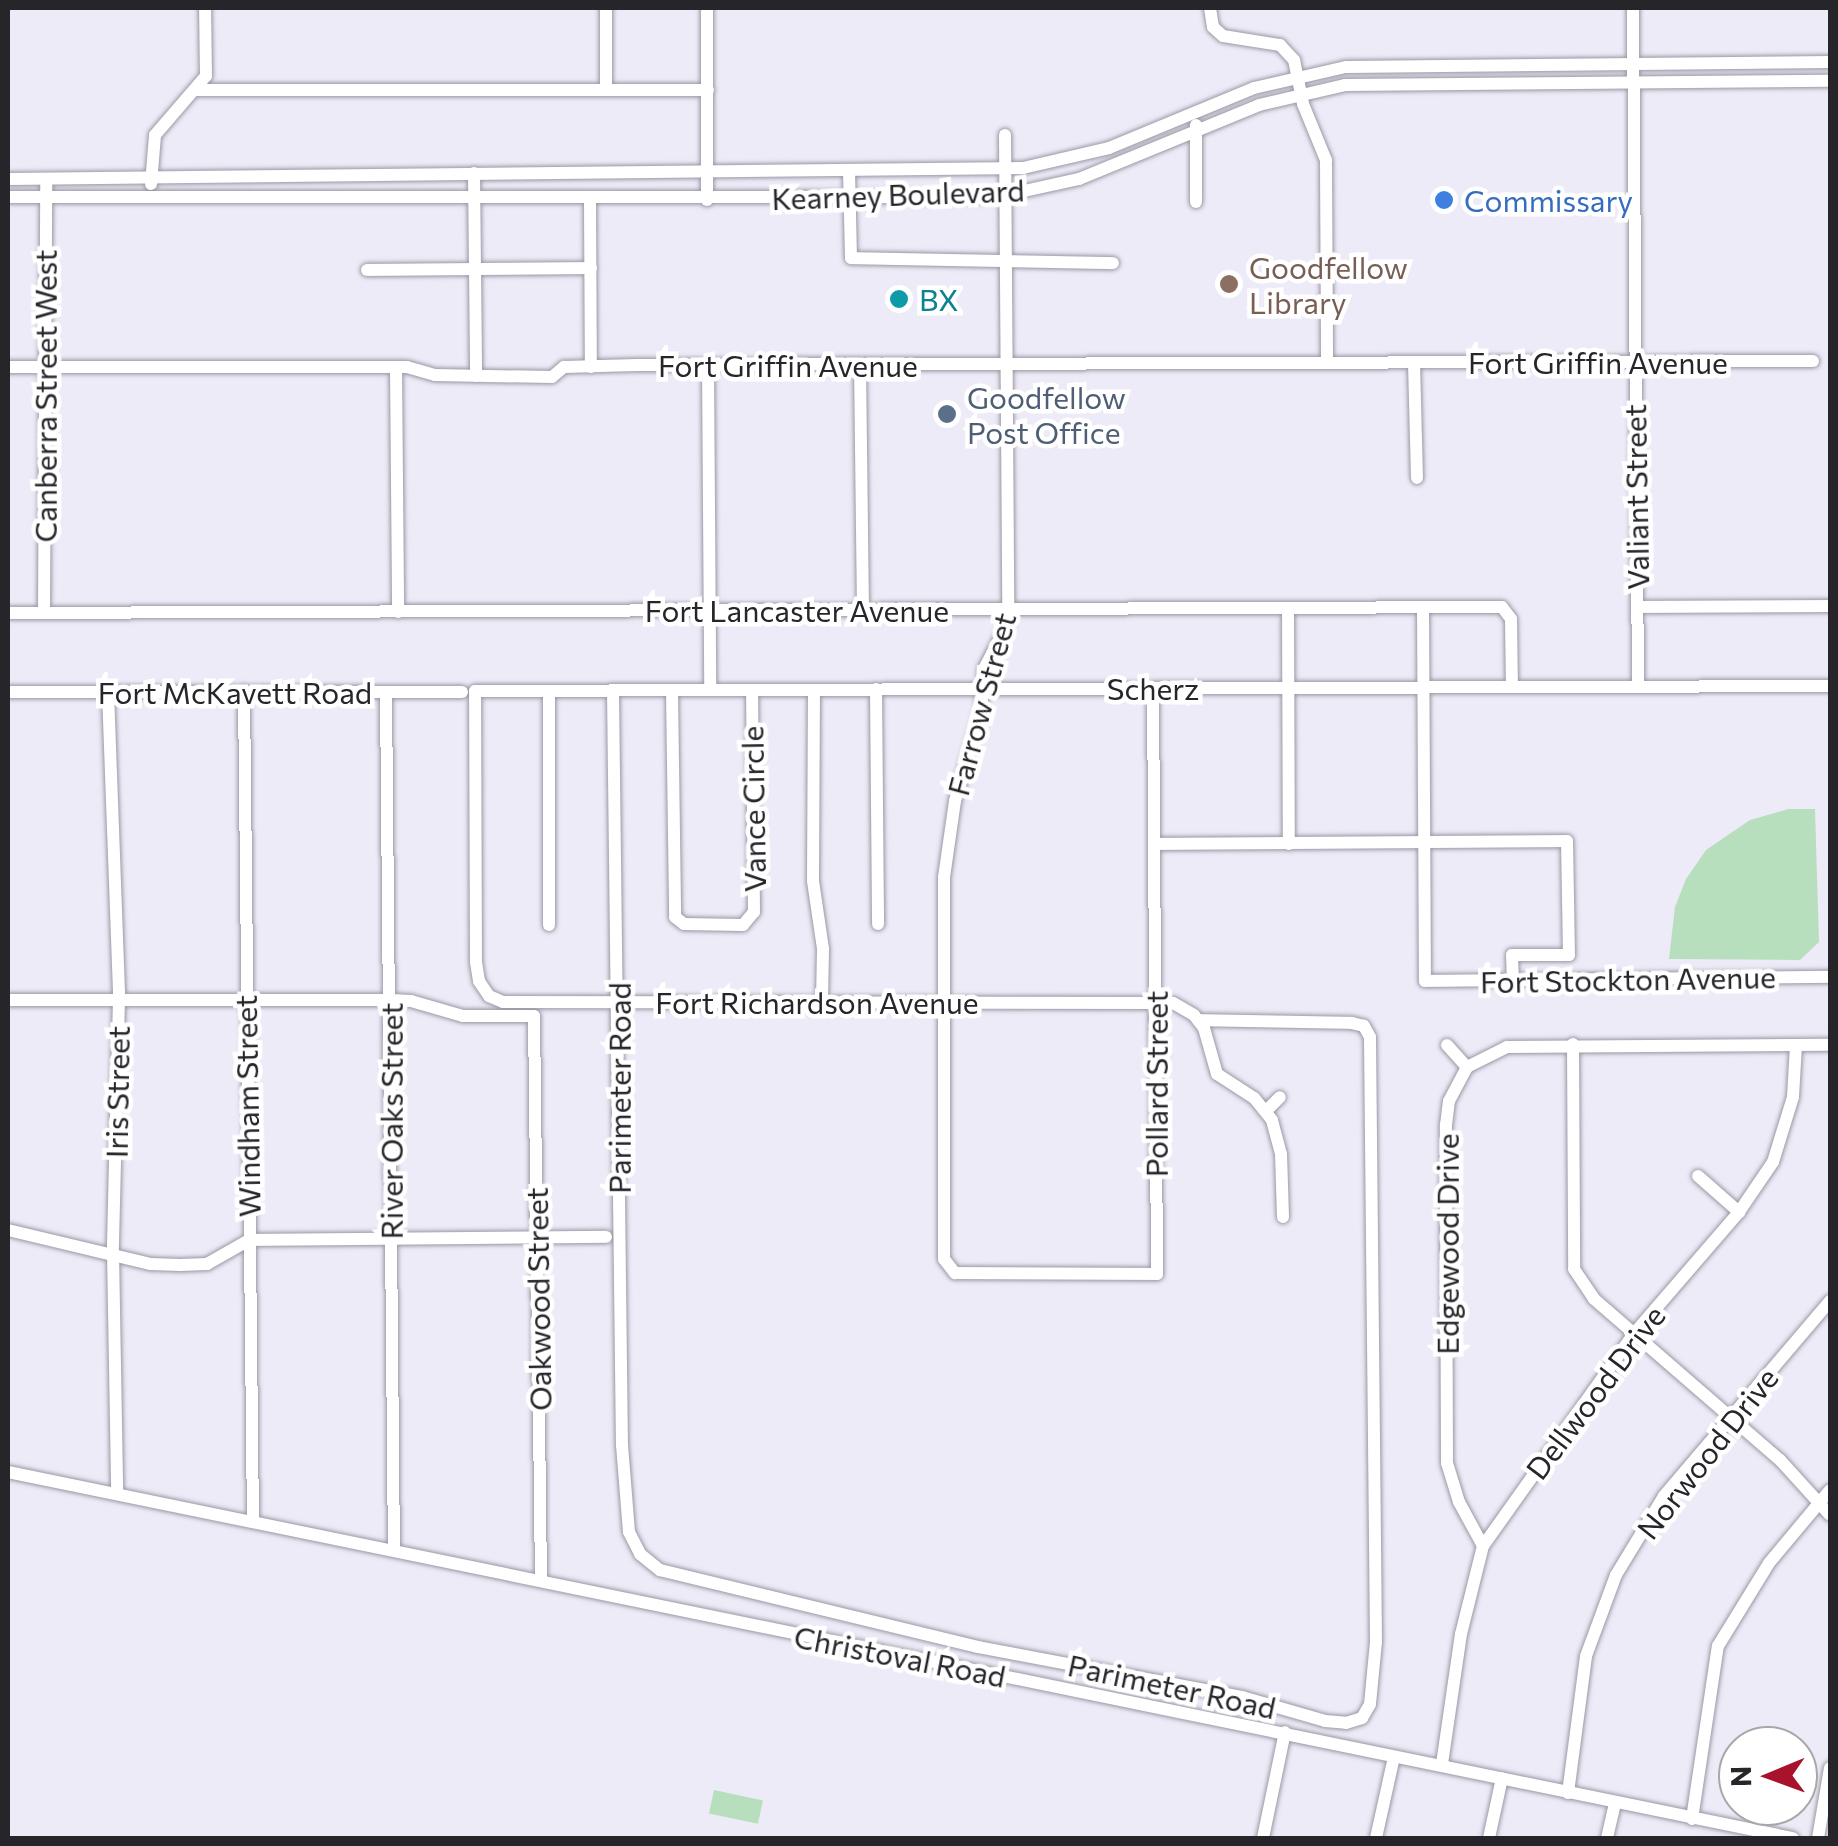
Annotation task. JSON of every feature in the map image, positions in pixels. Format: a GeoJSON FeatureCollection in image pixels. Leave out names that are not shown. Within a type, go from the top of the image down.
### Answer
{"type":"FeatureCollection","features":[{"type":"Feature","properties":{"kind":"street"},"geometry":{"type":"LineString","coordinates":[[151,196],[155,134],[198,90],[207,67],[205,8]]}},
{"type":"Feature","properties":{"kind":"street"},"geometry":{"type":"LineString","coordinates":[[606,8],[606,90]]}},
{"type":"Feature","properties":{"kind":"street"},"geometry":{"type":"LineString","coordinates":[[707,200],[708,8]]}},
{"type":"Feature","properties":{"kind":"street"},"geometry":{"type":"LineString","coordinates":[[1210,8],[1218,33],[1286,48],[1298,75],[1300,93],[1326,160],[1327,363]]}},
{"type":"Feature","properties":{"kind":"street","name":"Valiant Street"},"geometry":{"type":"LineString","coordinates":[[1633,8],[1638,686]]}},
{"type":"Feature","properties":{"kind":"street","name":"Kearney Boulevard"},"geometry":{"type":"LineString","coordinates":[[8,179],[1006,169],[1094,154],[1298,75],[1388,64],[1830,62]]}},
{"type":"Feature","properties":{"kind":"street","name":"Kearney Boulevard"},"geometry":{"type":"LineString","coordinates":[[8,197],[707,200],[1006,194],[1079,178],[1300,93],[1366,83],[1830,81]]}},
{"type":"Feature","properties":{"kind":"street"},"geometry":{"type":"LineString","coordinates":[[198,90],[708,90]]}},
{"type":"Feature","properties":{"kind":"street"},"geometry":{"type":"LineString","coordinates":[[1195,112],[1196,202]]}},
{"type":"Feature","properties":{"kind":"street","name":"Farrow Street"},"geometry":{"type":"LineString","coordinates":[[950,1271],[944,1259],[946,853],[960,777],[980,722],[986,662],[1006,630],[1008,609],[1005,135]]}},
{"type":"Feature","properties":{"kind":"street"},"geometry":{"type":"LineString","coordinates":[[850,170],[851,258],[1006,264],[1113,263]]}},
{"type":"Feature","properties":{"kind":"street"},"geometry":{"type":"LineString","coordinates":[[474,173],[476,376]]}},
{"type":"Feature","properties":{"kind":"street","name":"Canberra Street West"},"geometry":{"type":"LineString","coordinates":[[44,613],[46,179]]}},
{"type":"Feature","properties":{"kind":"street"},"geometry":{"type":"LineString","coordinates":[[590,200],[591,367]]}},
{"type":"Feature","properties":{"kind":"street"},"geometry":{"type":"LineString","coordinates":[[367,270],[591,268]]}},
{"type":"Feature","properties":{"kind":"street","name":"Fort Griffin Avenue"},"geometry":{"type":"LineString","coordinates":[[8,368],[396,367],[476,376],[552,377],[564,368],[708,365],[1813,361]]}},
{"type":"Feature","properties":{"kind":"street"},"geometry":{"type":"LineString","coordinates":[[1414,363],[1416,478]]}},
{"type":"Feature","properties":{"kind":"street"},"geometry":{"type":"LineString","coordinates":[[708,365],[710,690]]}},
{"type":"Feature","properties":{"kind":"street"},"geometry":{"type":"LineString","coordinates":[[860,365],[863,610]]}},
{"type":"Feature","properties":{"kind":"street"},"geometry":{"type":"LineString","coordinates":[[396,367],[398,612]]}},
{"type":"Feature","properties":{"kind":"street"},"geometry":{"type":"LineString","coordinates":[[1637,607],[1830,606]]}},
{"type":"Feature","properties":{"kind":"street"},"geometry":{"type":"LineString","coordinates":[[1422,607],[1425,843]]}},
{"type":"Feature","properties":{"kind":"street","name":"Fort Lancaster Avenue"},"geometry":{"type":"LineString","coordinates":[[8,613],[1422,607],[1506,610],[1511,619],[1512,687]]}},
{"type":"Feature","properties":{"kind":"street"},"geometry":{"type":"LineString","coordinates":[[1288,608],[1289,844]]}},
{"type":"Feature","properties":{"kind":"street","name":"Scherz"},"geometry":{"type":"LineString","coordinates":[[468,692],[1830,686]]}},
{"type":"Feature","properties":{"kind":"street","name":"Pollard Street"},"geometry":{"type":"LineString","coordinates":[[950,1271],[1157,1274],[1153,688]]}},
{"type":"Feature","properties":{"kind":"street"},"geometry":{"type":"LineString","coordinates":[[876,689],[878,924]]}},
{"type":"Feature","properties":{"kind":"street","name":"Vance Circle"},"geometry":{"type":"LineString","coordinates":[[672,690],[674,916],[684,924],[742,924],[754,912],[752,690]]}},
{"type":"Feature","properties":{"kind":"street"},"geometry":{"type":"LineString","coordinates":[[814,690],[813,881],[823,949],[822,1002]]}},
{"type":"Feature","properties":{"kind":"street"},"geometry":{"type":"LineString","coordinates":[[548,691],[550,925]]}},
{"type":"Feature","properties":{"kind":"street","name":"Parimeter Road"},"geometry":{"type":"LineString","coordinates":[[613,691],[622,1445],[630,1532],[648,1562],[694,1581],[978,1647],[1242,1697],[1335,1722],[1354,1722],[1368,1712],[1376,1642],[1370,1037],[1364,1026],[1352,1023],[1198,1020]]}},
{"type":"Feature","properties":{"kind":"street","name":"Fort McKavett Road"},"geometry":{"type":"LineString","coordinates":[[8,692],[468,692]]}},
{"type":"Feature","properties":{"kind":"street","name":"Iris Street"},"geometry":{"type":"LineString","coordinates":[[108,692],[119,998],[113,1252],[117,1492]]}},
{"type":"Feature","properties":{"kind":"street","name":"Windham Street"},"geometry":{"type":"LineString","coordinates":[[244,692],[252,1521]]}},
{"type":"Feature","properties":{"kind":"street","name":"River Oaks Street"},"geometry":{"type":"LineString","coordinates":[[386,692],[392,1000],[394,1550]]}},
{"type":"Feature","properties":{"kind":"street","name":"Fort Richardson Avenue"},"geometry":{"type":"LineString","coordinates":[[468,692],[479,981],[489,996],[503,1002],[618,1003],[1155,1001]]}},
{"type":"Feature","properties":{"kind":"street"},"geometry":{"type":"LineString","coordinates":[[1154,844],[1568,841],[1568,954],[1512,955],[1512,980]]}},
{"type":"Feature","properties":{"kind":"street","name":"Fort Stockton Avenue"},"geometry":{"type":"LineString","coordinates":[[1425,843],[1424,981],[1830,977]]}},
{"type":"Feature","properties":{"kind":"street"},"geometry":{"type":"LineString","coordinates":[[8,1000],[392,1000]]}},
{"type":"Feature","properties":{"kind":"street","name":"Oakwood Street"},"geometry":{"type":"LineString","coordinates":[[392,1000],[412,1001],[463,1016],[534,1016],[541,1581]]}},
{"type":"Feature","properties":{"kind":"street"},"geometry":{"type":"LineString","coordinates":[[1155,1001],[1180,1006],[1198,1020],[1217,1074],[1267,1110],[1282,1154],[1283,1217]]}},
{"type":"Feature","properties":{"kind":"street"},"geometry":{"type":"LineString","coordinates":[[1573,1044],[1574,1270],[1586,1291],[1632,1336],[1730,1418],[1830,1515]]}},
{"type":"Feature","properties":{"kind":"street"},"geometry":{"type":"LineString","coordinates":[[1447,1045],[1467,1067],[1508,1047],[1830,1045]]}},
{"type":"Feature","properties":{"kind":"street","name":"Dellwood Drive"},"geometry":{"type":"LineString","coordinates":[[1442,1764],[1461,1634],[1483,1546],[1632,1336],[1739,1212],[1773,1162],[1793,1097],[1796,1045]]}},
{"type":"Feature","properties":{"kind":"street","name":"Edgewood Drive"},"geometry":{"type":"LineString","coordinates":[[1467,1067],[1449,1101],[1446,1125],[1447,1463],[1459,1502],[1483,1546]]}},
{"type":"Feature","properties":{"kind":"street"},"geometry":{"type":"LineString","coordinates":[[1267,1110],[1280,1097]]}},
{"type":"Feature","properties":{"kind":"street"},"geometry":{"type":"LineString","coordinates":[[1698,1176],[1739,1212]]}},
{"type":"Feature","properties":{"kind":"street"},"geometry":{"type":"LineString","coordinates":[[8,1230],[151,1264],[207,1264],[249,1240],[606,1237]]}},
{"type":"Feature","properties":{"kind":"street","name":"Norwood Drive"},"geometry":{"type":"LineString","coordinates":[[1568,1792],[1586,1656],[1616,1575],[1664,1496],[1830,1301]]}},
{"type":"Feature","properties":{"kind":"street","name":"Christoval Road"},"geometry":{"type":"LineString","coordinates":[[8,1472],[1793,1838]]}},
{"type":"Feature","properties":{"kind":"street"},"geometry":{"type":"LineString","coordinates":[[1692,1819],[1718,1646],[1737,1608],[1830,1490]]}},
{"type":"Feature","properties":{"kind":"street"},"geometry":{"type":"LineString","coordinates":[[1263,1838],[1284,1732]]}},
{"type":"Feature","properties":{"kind":"street"},"geometry":{"type":"LineString","coordinates":[[1376,1838],[1394,1757]]}},
{"type":"Feature","properties":{"kind":"street"},"geometry":{"type":"LineString","coordinates":[[1818,1838],[1830,1768]]}},
{"type":"Feature","properties":{"kind":"street"},"geometry":{"type":"LineString","coordinates":[[1490,1838],[1502,1778]]}},
{"type":"Feature","properties":{"kind":"street"},"geometry":{"type":"LineString","coordinates":[[1607,1838],[1615,1802]]}},
{"type":"Feature","properties":{"kind":"green space"},"geometry":{"type":"Polygon","coordinates":[[[1789,809],[1815,809],[1819,942],[1800,960],[1669,959],[1675,907],[1686,879],[1706,850],[1750,820],[1789,809]]]}},
{"type":"Feature","properties":{"kind":"green space"},"geometry":{"type":"Polygon","coordinates":[[[714,1790],[763,1800],[758,1824],[709,1813],[714,1790]]]}},
{"type":"Feature","properties":{"kind":"place","name":"Commissary"},"geometry":{"type":"Point","coordinates":[1444,200]}},
{"type":"Feature","properties":{"kind":"place","name":"Goodfellow Library"},"geometry":{"type":"Point","coordinates":[1229,284]}},
{"type":"Feature","properties":{"kind":"place","name":"BX"},"geometry":{"type":"Point","coordinates":[899,299]}},
{"type":"Feature","properties":{"kind":"place","name":"Goodfellow Post Office"},"geometry":{"type":"Point","coordinates":[947,414]}}]}
